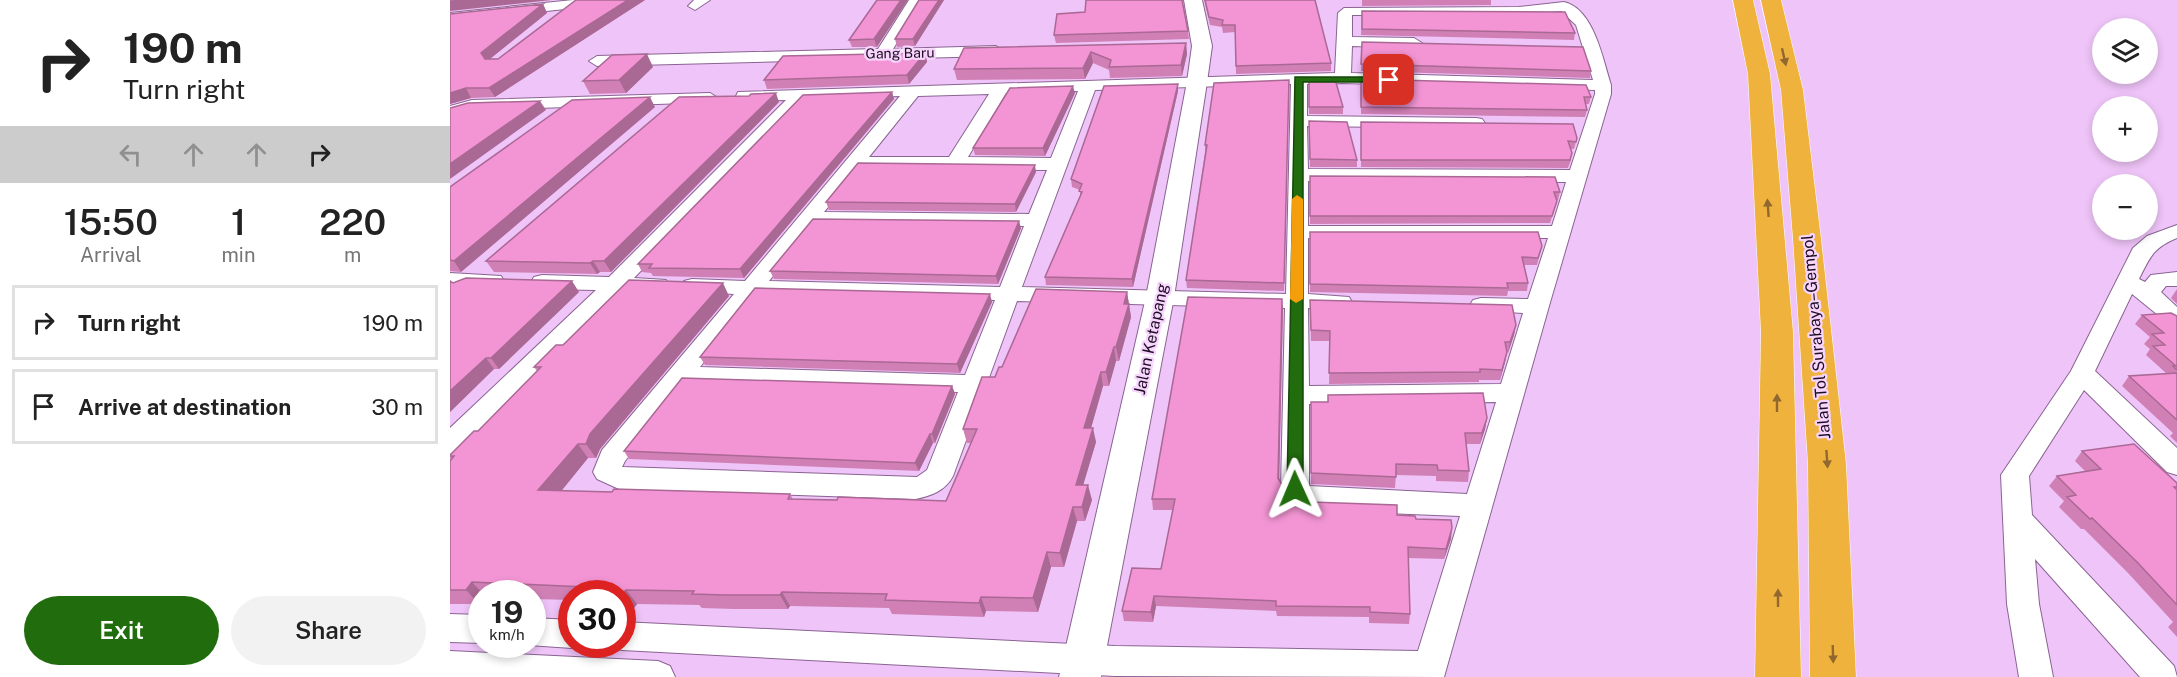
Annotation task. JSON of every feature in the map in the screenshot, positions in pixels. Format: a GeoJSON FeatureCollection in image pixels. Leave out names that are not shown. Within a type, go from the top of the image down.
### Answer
{"type":"FeatureCollection","features":[{"type":"Feature","properties":{"kind":"highway"},"geometry":{"type":"LineString","coordinates":[[1743,0],[1759,74],[1777,332],[1778,677]]}},
{"type":"Feature","properties":{"kind":"highway","name":"Jalan Tol Surabaya–Gempol"},"geometry":{"type":"LineString","coordinates":[[1771,0],[1792,90],[1807,239],[1827,464],[1833,677]]}},
{"type":"Feature","properties":{"kind":"street"},"geometry":{"type":"LineString","coordinates":[[883,53],[916,0]]}},
{"type":"Feature","properties":{"kind":"street","name":"Jalan Ketapang"},"geometry":{"type":"LineString","coordinates":[[1082,668],[1160,297],[1197,82],[1193,0]]}},
{"type":"Feature","properties":{"kind":"street"},"geometry":{"type":"LineString","coordinates":[[450,16],[580,2]]}},
{"type":"Feature","properties":{"kind":"street"},"geometry":{"type":"LineString","coordinates":[[550,20],[580,2]]}},
{"type":"Feature","properties":{"kind":"street"},"geometry":{"type":"LineString","coordinates":[[636,637],[1082,668],[1428,672],[1576,176],[1586,124],[1603,94],[1603,85],[1586,47],[1583,23],[1562,3],[1519,11],[1348,10],[1345,13],[1343,78]]}},
{"type":"Feature","properties":{"kind":"street"},"geometry":{"type":"LineString","coordinates":[[1344,41],[1427,43]]}},
{"type":"Feature","properties":{"kind":"street","name":"Gang Baru"},"geometry":{"type":"LineString","coordinates":[[597,61],[1013,50]]}},
{"type":"Feature","properties":{"kind":"street"},"geometry":{"type":"LineString","coordinates":[[450,112],[472,105],[1299,79],[1343,78],[1603,85]]}},
{"type":"Feature","properties":{"kind":"street"},"geometry":{"type":"LineString","coordinates":[[1299,79],[1294,481],[1299,494],[1311,499],[1478,506]]}},
{"type":"Feature","properties":{"kind":"street"},"geometry":{"type":"LineString","coordinates":[[913,91],[612,458],[607,472],[619,478],[915,488],[925,486],[939,476],[1088,86]]}},
{"type":"Feature","properties":{"kind":"street"},"geometry":{"type":"LineString","coordinates":[[955,163],[1000,88]]}},
{"type":"Feature","properties":{"kind":"street"},"geometry":{"type":"LineString","coordinates":[[450,444],[615,284],[800,95]]}},
{"type":"Feature","properties":{"kind":"street"},"geometry":{"type":"LineString","coordinates":[[652,121],[678,99]]}},
{"type":"Feature","properties":{"kind":"street"},"geometry":{"type":"LineString","coordinates":[[544,122],[572,102]]}},
{"type":"Feature","properties":{"kind":"street"},"geometry":{"type":"LineString","coordinates":[[1298,121],[1498,123]]}},
{"type":"Feature","properties":{"kind":"street"},"geometry":{"type":"LineString","coordinates":[[856,162],[1059,164]]}},
{"type":"Feature","properties":{"kind":"street"},"geometry":{"type":"LineString","coordinates":[[1298,175],[1576,176]]}},
{"type":"Feature","properties":{"kind":"street"},"geometry":{"type":"LineString","coordinates":[[809,218],[1037,220]]}},
{"type":"Feature","properties":{"kind":"street"},"geometry":{"type":"LineString","coordinates":[[2036,677],[2023,604],[2015,475],[2138,288],[2142,253],[2154,240],[2177,231]]}},
{"type":"Feature","properties":{"kind":"street"},"geometry":{"type":"LineString","coordinates":[[1297,232],[1559,232]]}},
{"type":"Feature","properties":{"kind":"street"},"geometry":{"type":"LineString","coordinates":[[456,285],[484,266]]}},
{"type":"Feature","properties":{"kind":"street"},"geometry":{"type":"LineString","coordinates":[[2138,288],[2159,280],[2177,279]]}},
{"type":"Feature","properties":{"kind":"street"},"geometry":{"type":"LineString","coordinates":[[456,285],[518,282],[1367,303]]}},
{"type":"Feature","properties":{"kind":"street"},"geometry":{"type":"LineString","coordinates":[[2138,288],[2177,319]]}},
{"type":"Feature","properties":{"kind":"street"},"geometry":{"type":"LineString","coordinates":[[1461,305],[1537,306]]}},
{"type":"Feature","properties":{"kind":"street"},"geometry":{"type":"LineString","coordinates":[[2082,373],[2177,465]]}},
{"type":"Feature","properties":{"kind":"street"},"geometry":{"type":"LineString","coordinates":[[680,375],[975,384]]}},
{"type":"Feature","properties":{"kind":"street"},"geometry":{"type":"LineString","coordinates":[[1295,395],[1511,393]]}},
{"type":"Feature","properties":{"kind":"street"},"geometry":{"type":"LineString","coordinates":[[2016,517],[2162,677]]}},
{"type":"Feature","properties":{"kind":"street"},"geometry":{"type":"LineString","coordinates":[[450,627],[468,628]]}},
{"type":"Feature","properties":{"kind":"street"},"geometry":{"type":"LineString","coordinates":[[450,666],[658,677]]}},
{"type":"Feature","properties":{"kind":"building"},"geometry":{"type":"Polygon","coordinates":[[[576,0],[628,0],[489,88],[466,88],[450,93],[450,14],[543,4],[481,53],[485,59],[498,59],[576,0]]]}},
{"type":"Feature","properties":{"kind":"building"},"geometry":{"type":"Polygon","coordinates":[[[877,0],[901,0],[874,39],[849,40],[877,0]]]}},
{"type":"Feature","properties":{"kind":"building"},"geometry":{"type":"Polygon","coordinates":[[[919,0],[939,0],[913,39],[895,39],[919,0]]]}},
{"type":"Feature","properties":{"kind":"building"},"geometry":{"type":"Polygon","coordinates":[[[1086,0],[1182,0],[1188,31],[1054,35],[1057,14],[1085,12],[1086,0]]]}},
{"type":"Feature","properties":{"kind":"building"},"geometry":{"type":"Polygon","coordinates":[[[1205,0],[1315,0],[1331,63],[1236,66],[1235,25],[1222,25],[1223,20],[1209,17],[1205,0]]]}},
{"type":"Feature","properties":{"kind":"building"},"geometry":{"type":"Polygon","coordinates":[[[1362,11],[1565,12],[1575,33],[1362,29],[1362,11]]]}},
{"type":"Feature","properties":{"kind":"building"},"geometry":{"type":"Polygon","coordinates":[[[1362,42],[1583,47],[1591,71],[1361,64],[1362,42]]]}},
{"type":"Feature","properties":{"kind":"building"},"geometry":{"type":"Polygon","coordinates":[[[1186,43],[1181,65],[1109,67],[1111,60],[1091,52],[1083,68],[954,69],[964,48],[1186,43]]]}},
{"type":"Feature","properties":{"kind":"building"},"geometry":{"type":"Polygon","coordinates":[[[925,53],[907,75],[764,80],[783,56],[925,53]]]}},
{"type":"Feature","properties":{"kind":"building"},"geometry":{"type":"Polygon","coordinates":[[[647,54],[619,80],[583,81],[612,55],[647,54]]]}},
{"type":"Feature","properties":{"kind":"building"},"geometry":{"type":"Polygon","coordinates":[[[1309,79],[1335,79],[1343,107],[1309,107],[1309,79]]]}},
{"type":"Feature","properties":{"kind":"building"},"geometry":{"type":"Polygon","coordinates":[[[1361,79],[1586,85],[1591,97],[1584,97],[1587,110],[1361,107],[1361,79]]]}},
{"type":"Feature","properties":{"kind":"building"},"geometry":{"type":"Polygon","coordinates":[[[1289,80],[1284,283],[1186,280],[1214,83],[1289,80]]]}},
{"type":"Feature","properties":{"kind":"building"},"geometry":{"type":"Polygon","coordinates":[[[1178,84],[1132,279],[1045,277],[1082,192],[1079,191],[1082,184],[1071,179],[1104,86],[1178,84]]]}},
{"type":"Feature","properties":{"kind":"building"},"geometry":{"type":"Polygon","coordinates":[[[1073,86],[1043,148],[973,148],[1010,88],[1073,86]]]}},
{"type":"Feature","properties":{"kind":"building"},"geometry":{"type":"Polygon","coordinates":[[[892,92],[740,269],[649,268],[652,264],[638,264],[803,95],[892,92]]]}},
{"type":"Feature","properties":{"kind":"building"},"geometry":{"type":"Polygon","coordinates":[[[776,93],[604,261],[590,263],[486,261],[679,97],[749,96],[776,93]]]}},
{"type":"Feature","properties":{"kind":"building"},"geometry":{"type":"Polygon","coordinates":[[[650,97],[454,261],[450,260],[450,187],[572,100],[650,97]]]}},
{"type":"Feature","properties":{"kind":"building"},"geometry":{"type":"Polygon","coordinates":[[[540,101],[450,164],[450,108],[468,103],[540,101]]]}},
{"type":"Feature","properties":{"kind":"building"},"geometry":{"type":"Polygon","coordinates":[[[1309,121],[1347,122],[1357,160],[1310,159],[1309,121]]]}},
{"type":"Feature","properties":{"kind":"building"},"geometry":{"type":"Polygon","coordinates":[[[1361,122],[1573,124],[1577,138],[1576,142],[1568,141],[1572,153],[1570,160],[1361,160],[1361,122]]]}},
{"type":"Feature","properties":{"kind":"building"},"geometry":{"type":"Polygon","coordinates":[[[858,163],[1035,165],[1015,204],[826,202],[858,163]]]}},
{"type":"Feature","properties":{"kind":"building"},"geometry":{"type":"Polygon","coordinates":[[[1310,176],[1555,177],[1560,192],[1554,192],[1557,201],[1552,216],[1310,216],[1310,176]]]}},
{"type":"Feature","properties":{"kind":"building"},"geometry":{"type":"Polygon","coordinates":[[[813,219],[1019,221],[996,276],[770,271],[813,219]]]}},
{"type":"Feature","properties":{"kind":"building"},"geometry":{"type":"Polygon","coordinates":[[[1310,232],[1538,232],[1542,246],[1538,258],[1522,257],[1528,283],[1507,283],[1508,288],[1310,284],[1310,232]]]}},
{"type":"Feature","properties":{"kind":"building"},"geometry":{"type":"Polygon","coordinates":[[[466,278],[572,281],[491,358],[486,358],[450,391],[450,281],[453,283],[466,278]]]}},
{"type":"Feature","properties":{"kind":"building"},"geometry":{"type":"Polygon","coordinates":[[[629,280],[723,283],[590,434],[586,444],[578,444],[538,490],[612,492],[614,489],[790,494],[788,499],[837,500],[838,497],[946,501],[977,429],[963,429],[982,377],[995,377],[999,367],[1002,367],[1036,289],[1127,292],[1124,304],[1129,304],[1106,372],[1101,372],[1084,428],[1093,428],[1076,485],[1088,485],[1082,507],[1073,507],[1060,553],[1047,552],[1033,598],[981,597],[979,603],[885,600],[887,594],[782,592],[780,595],[692,594],[694,591],[636,590],[636,580],[558,580],[558,586],[546,585],[546,580],[468,580],[466,590],[450,590],[450,461],[454,456],[450,455],[474,431],[478,431],[541,367],[534,367],[556,345],[563,345],[629,280]]]}},
{"type":"Feature","properties":{"kind":"building"},"geometry":{"type":"Polygon","coordinates":[[[755,288],[990,294],[957,364],[700,357],[755,288]]]}},
{"type":"Feature","properties":{"kind":"building"},"geometry":{"type":"Polygon","coordinates":[[[1188,297],[1282,299],[1278,478],[1287,493],[1311,502],[1397,505],[1397,515],[1415,516],[1416,519],[1451,520],[1452,528],[1446,549],[1408,547],[1410,614],[1370,612],[1370,607],[1276,606],[1276,601],[1154,596],[1151,612],[1122,611],[1132,568],[1161,569],[1175,499],[1152,499],[1188,297]]]}},
{"type":"Feature","properties":{"kind":"building"},"geometry":{"type":"Polygon","coordinates":[[[1310,300],[1512,305],[1516,325],[1510,342],[1505,342],[1507,352],[1502,370],[1329,373],[1330,331],[1311,330],[1310,300]]]}},
{"type":"Feature","properties":{"kind":"building"},"geometry":{"type":"Polygon","coordinates":[[[2171,313],[2177,316],[2177,370],[2173,366],[2176,366],[2153,346],[2165,345],[2152,334],[2164,333],[2142,315],[2171,313]]]}},
{"type":"Feature","properties":{"kind":"building"},"geometry":{"type":"Polygon","coordinates":[[[2177,373],[2177,420],[2129,376],[2177,373]]]}},
{"type":"Feature","properties":{"kind":"building"},"geometry":{"type":"Polygon","coordinates":[[[682,378],[952,386],[932,434],[915,463],[624,451],[682,378]]]}},
{"type":"Feature","properties":{"kind":"building"},"geometry":{"type":"Polygon","coordinates":[[[1483,393],[1487,418],[1482,433],[1465,433],[1469,471],[1438,470],[1437,465],[1396,464],[1396,477],[1311,473],[1311,402],[1328,402],[1328,395],[1483,393]]]}},
{"type":"Feature","properties":{"kind":"building"},"geometry":{"type":"Polygon","coordinates":[[[2134,444],[2177,483],[2177,487],[2174,487],[2177,490],[2177,605],[2138,563],[2067,497],[2076,495],[2057,476],[2101,469],[2082,451],[2134,444]]]}},
{"type":"Feature","properties":{"kind":"slow traffic"},"geometry":{"type":"LineString","coordinates":[[1296,299],[1297,199]]}},
{"type":"Feature","properties":{"kind":"route"},"geometry":{"type":"LineString","coordinates":[[1295,489],[1299,79],[1389,80]]}}]}
